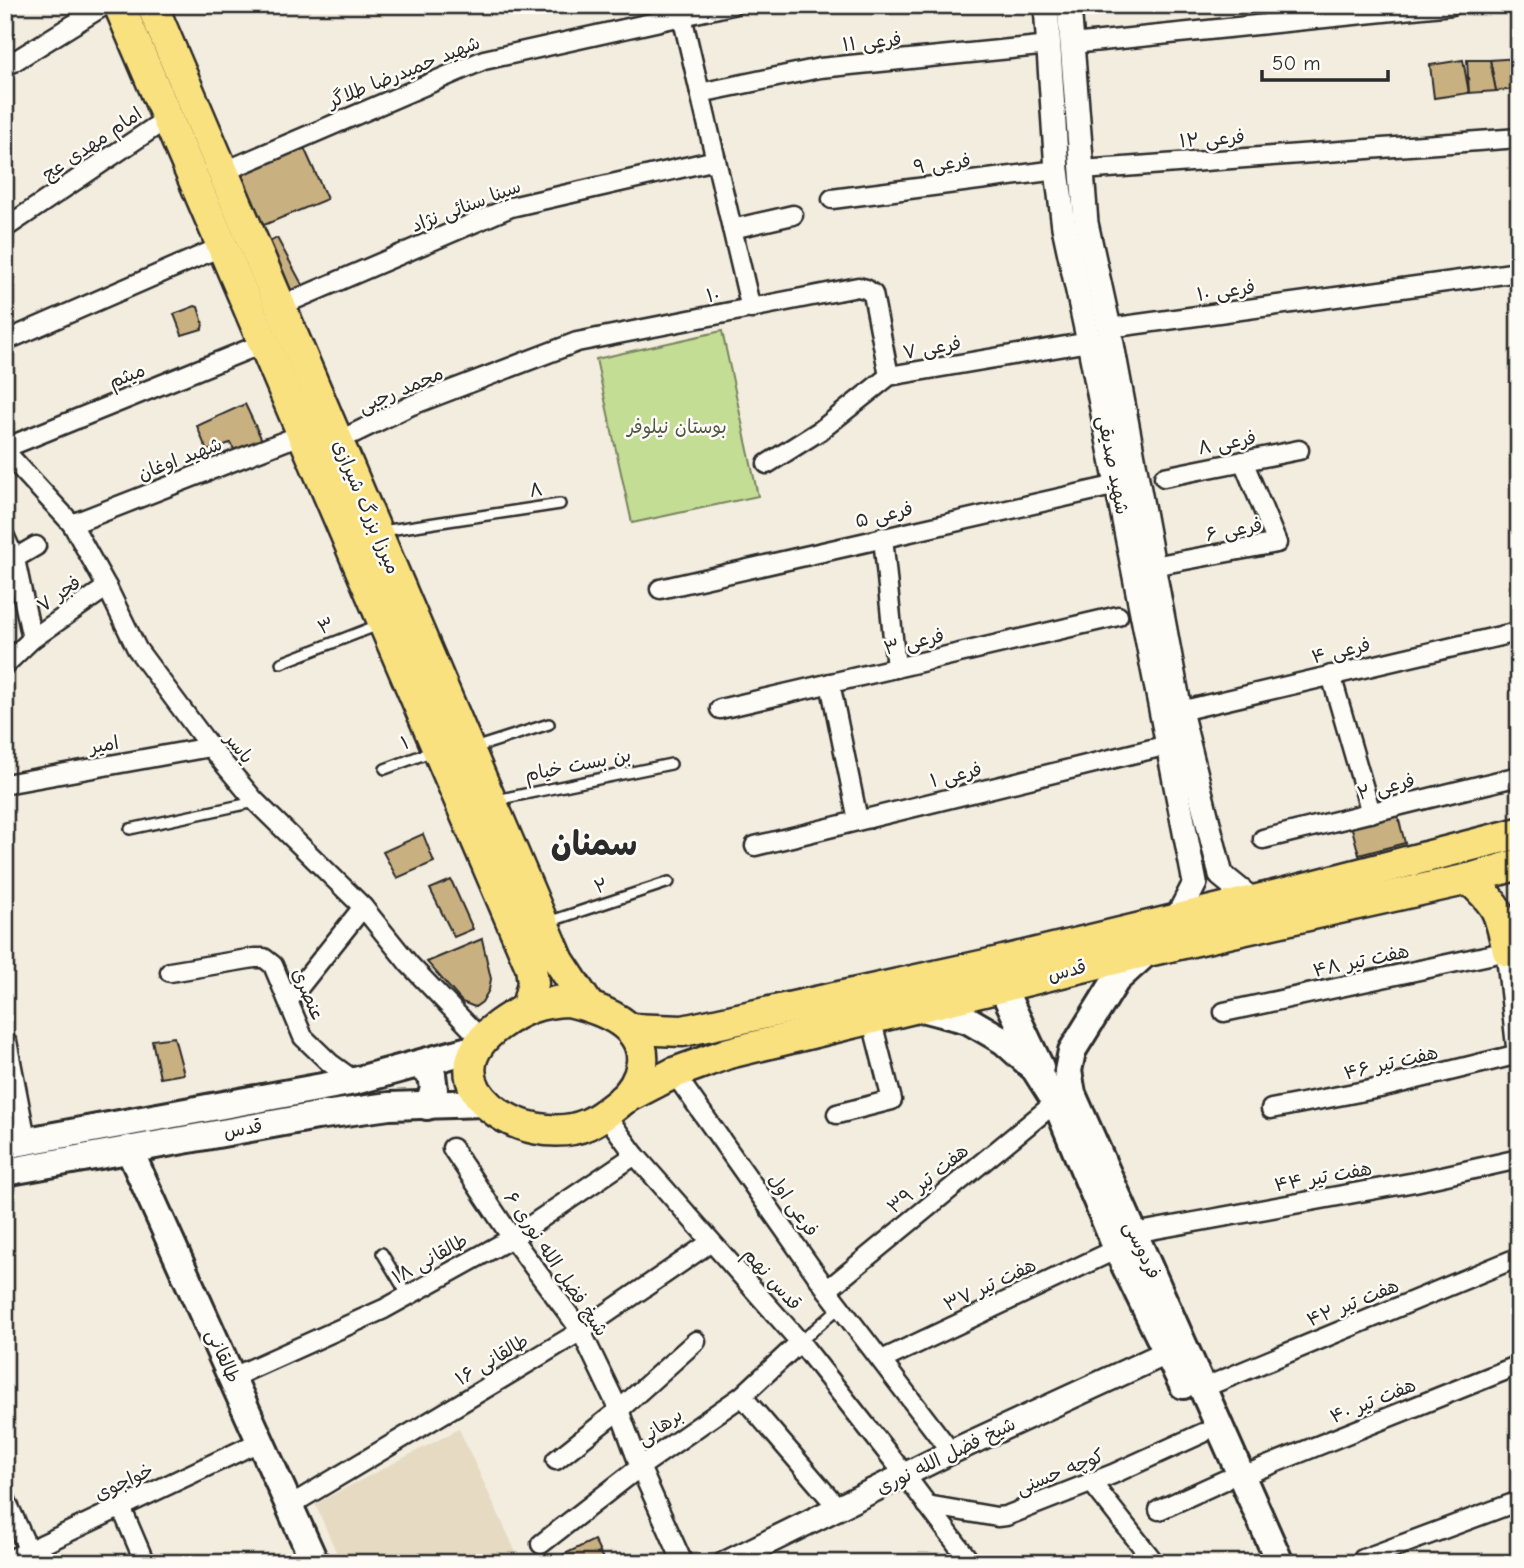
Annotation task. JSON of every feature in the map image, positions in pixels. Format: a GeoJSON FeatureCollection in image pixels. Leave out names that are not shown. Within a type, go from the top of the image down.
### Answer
{"type":"FeatureCollection","features":[{"type":"Feature","properties":{"kind":"main road","name":"میرزا بزرگ شیرازی"},"geometry":{"type":"LineString","coordinates":[[119,5],[438,749],[488,818],[543,924],[559,961],[588,1005]]}},
{"type":"Feature","properties":{"kind":"main road","name":"میرزا بزرگ شیرازی"},"geometry":{"type":"LineString","coordinates":[[152,5],[469,750],[531,967],[533,983],[527,1007]]}},
{"type":"Feature","properties":{"kind":"main road","name":"قدس"},"geometry":{"type":"LineString","coordinates":[[614,1107],[674,1073],[729,1053],[918,1007],[999,975],[1177,918],[1519,832]]}},
{"type":"Feature","properties":{"kind":"main road","name":"قدس"},"geometry":{"type":"LineString","coordinates":[[631,1029],[684,1031],[1148,951],[1469,879],[1519,864]]}},
{"type":"Feature","properties":{"kind":"main road"},"geometry":{"type":"LineString","coordinates":[[1469,879],[1490,897],[1499,913],[1513,968]]}},
{"type":"Feature","properties":{"kind":"main road"},"geometry":{"type":"LineString","coordinates":[[1513,968],[1519,922]]}},
{"type":"Feature","properties":{"kind":"main road","name":"فردوسی"},"geometry":{"type":"LineString","coordinates":[[1125,1241],[1072,1094],[1068,1071],[1072,1051],[1116,980],[1148,951]]}},
{"type":"Feature","properties":{"kind":"main road","name":"فردوسی"},"geometry":{"type":"LineString","coordinates":[[999,975],[1056,1101],[1177,1348],[1203,1388],[1261,1563]]}},
{"type":"Feature","properties":{"kind":"main road"},"geometry":{"type":"LineString","coordinates":[[568,1001],[588,1005],[631,1029],[643,1053],[638,1079],[614,1107],[586,1125],[547,1129],[526,1126],[505,1118],[484,1103],[471,1079],[472,1062],[480,1044],[500,1025],[527,1007],[547,1002],[568,1001]]}},
{"type":"Feature","properties":{"kind":"main road","name":"فردوسی"},"geometry":{"type":"LineString","coordinates":[[918,1007],[968,1020],[1004,1041],[1035,1069],[1056,1101]]}},
{"type":"Feature","properties":{"kind":"main road","name":"قدس"},"geometry":{"type":"LineString","coordinates":[[15,1144],[355,1081],[418,1065],[480,1044]]}},
{"type":"Feature","properties":{"kind":"main road"},"geometry":{"type":"LineString","coordinates":[[418,1065],[432,1074],[434,1090],[427,1106]]}},
{"type":"Feature","properties":{"kind":"main road","name":"قدس"},"geometry":{"type":"LineString","coordinates":[[5,1172],[317,1116],[389,1106],[484,1103]]}},
{"type":"Feature","properties":{"kind":"main road","name":"طالقانی"},"geometry":{"type":"LineString","coordinates":[[129,1149],[314,1563]]}},
{"type":"Feature","properties":{"kind":"main road","name":"فردوسی"},"geometry":{"type":"LineString","coordinates":[[1177,1348],[1203,1433],[1233,1478],[1280,1563]]}},
{"type":"Feature","properties":{"kind":"street"},"geometry":{"type":"LineString","coordinates":[[5,68],[105,5]]}},
{"type":"Feature","properties":{"kind":"street","name":"شهید حمیدرضا طلاگر"},"geometry":{"type":"LineString","coordinates":[[223,172],[484,60],[732,5]]}},
{"type":"Feature","properties":{"kind":"street","name":"شهید صدیقی"},"geometry":{"type":"LineString","coordinates":[[1046,5],[1061,45],[1082,170],[1086,223],[1109,328],[1180,711],[1221,875],[1253,901]]}},
{"type":"Feature","properties":{"kind":"street","name":"شهید صدیقی"},"geometry":{"type":"LineString","coordinates":[[1069,5],[1061,45],[1057,170],[1064,227],[1195,883],[1177,918]]}},
{"type":"Feature","properties":{"kind":"street","name":"فرعی ۱۱"},"geometry":{"type":"LineString","coordinates":[[700,93],[820,68],[1452,5]]}},
{"type":"Feature","properties":{"kind":"street"},"geometry":{"type":"LineString","coordinates":[[682,16],[751,309]]}},
{"type":"Feature","properties":{"kind":"street","name":"امام مهدی عج"},"geometry":{"type":"LineString","coordinates":[[5,228],[168,118]]}},
{"type":"Feature","properties":{"kind":"street","name":"فرعی ۱۲"},"geometry":{"type":"LineString","coordinates":[[1082,170],[1519,138]]}},
{"type":"Feature","properties":{"kind":"street","name":"سینا سنائی نژاد"},"geometry":{"type":"LineString","coordinates":[[281,306],[511,207],[716,160]]}},
{"type":"Feature","properties":{"kind":"street","name":"فرعی ۹"},"geometry":{"type":"LineString","coordinates":[[832,199],[1057,170]]}},
{"type":"Feature","properties":{"kind":"street"},"geometry":{"type":"LineString","coordinates":[[732,229],[793,215]]}},
{"type":"Feature","properties":{"kind":"street"},"geometry":{"type":"LineString","coordinates":[[5,341],[223,246]]}},
{"type":"Feature","properties":{"kind":"street","name":"فرعی ۱۰"},"geometry":{"type":"LineString","coordinates":[[1109,328],[1519,272]]}},
{"type":"Feature","properties":{"kind":"street","name":"۱۰"},"geometry":{"type":"LineString","coordinates":[[481,379],[577,342],[858,287],[873,294],[890,376]]}},
{"type":"Feature","properties":{"kind":"street","name":"فرعی ۷"},"geometry":{"type":"LineString","coordinates":[[767,464],[821,430],[890,376],[1089,342]]}},
{"type":"Feature","properties":{"kind":"street","name":"میثم"},"geometry":{"type":"LineString","coordinates":[[5,450],[264,343]]}},
{"type":"Feature","properties":{"kind":"street","name":"محمد رجبی"},"geometry":{"type":"LineString","coordinates":[[338,441],[412,405],[481,379]]}},
{"type":"Feature","properties":{"kind":"street","name":"شهید اوغان"},"geometry":{"type":"LineString","coordinates":[[72,524],[303,434]]}},
{"type":"Feature","properties":{"kind":"street","name":"یاسر"},"geometry":{"type":"LineString","coordinates":[[5,450],[72,524],[137,649],[210,747],[255,802],[363,906],[409,964],[480,1044]]}},
{"type":"Feature","properties":{"kind":"street","name":"فرعی ۸"},"geometry":{"type":"LineString","coordinates":[[1164,477],[1298,450]]}},
{"type":"Feature","properties":{"kind":"street","name":"فرعی ۶"},"geometry":{"type":"LineString","coordinates":[[1153,566],[1277,543],[1243,461]]}},
{"type":"Feature","properties":{"kind":"street","name":"فرعی ۵"},"geometry":{"type":"LineString","coordinates":[[660,589],[1117,485]]}},
{"type":"Feature","properties":{"kind":"street"},"geometry":{"type":"LineString","coordinates":[[5,537],[32,639]]}},
{"type":"Feature","properties":{"kind":"street"},"geometry":{"type":"LineString","coordinates":[[883,537],[896,668]]}},
{"type":"Feature","properties":{"kind":"street"},"geometry":{"type":"LineString","coordinates":[[10,562],[36,546]]}},
{"type":"Feature","properties":{"kind":"street","name":"فجر ۷"},"geometry":{"type":"LineString","coordinates":[[5,665],[32,639],[107,587]]}},
{"type":"Feature","properties":{"kind":"street","name":"فرعی ۳"},"geometry":{"type":"LineString","coordinates":[[720,709],[1118,616]]}},
{"type":"Feature","properties":{"kind":"street","name":"فرعی ۴"},"geometry":{"type":"LineString","coordinates":[[1180,711],[1513,633]]}},
{"type":"Feature","properties":{"kind":"street"},"geometry":{"type":"LineString","coordinates":[[1331,676],[1371,813]]}},
{"type":"Feature","properties":{"kind":"street"},"geometry":{"type":"LineString","coordinates":[[830,683],[858,820]]}},
{"type":"Feature","properties":{"kind":"street","name":"فرعی ۱"},"geometry":{"type":"LineString","coordinates":[[755,846],[1168,745]]}},
{"type":"Feature","properties":{"kind":"street","name":"امیر"},"geometry":{"type":"LineString","coordinates":[[5,784],[210,747]]}},
{"type":"Feature","properties":{"kind":"street","name":"فرعی ۲"},"geometry":{"type":"LineString","coordinates":[[1263,839],[1519,776]]}},
{"type":"Feature","properties":{"kind":"street"},"geometry":{"type":"LineString","coordinates":[[1184,827],[1207,819]]}},
{"type":"Feature","properties":{"kind":"street"},"geometry":{"type":"LineString","coordinates":[[289,1000],[363,906]]}},
{"type":"Feature","properties":{"kind":"street","name":"عنصری"},"geometry":{"type":"LineString","coordinates":[[170,972],[264,958],[273,965],[303,1037],[330,1063],[355,1081]]}},
{"type":"Feature","properties":{"kind":"street"},"geometry":{"type":"LineString","coordinates":[[1513,968],[1518,1041]]}},
{"type":"Feature","properties":{"kind":"street","name":"هفت تیر ۴۸"},"geometry":{"type":"LineString","coordinates":[[1224,1012],[1513,968]]}},
{"type":"Feature","properties":{"kind":"street"},"geometry":{"type":"LineString","coordinates":[[837,1114],[892,1100],[871,1018]]}},
{"type":"Feature","properties":{"kind":"street","name":"هفت تیر ۴۶"},"geometry":{"type":"LineString","coordinates":[[1271,1109],[1380,1088],[1518,1041]]}},
{"type":"Feature","properties":{"kind":"street"},"geometry":{"type":"LineString","coordinates":[[5,1044],[15,1144]]}},
{"type":"Feature","properties":{"kind":"street","name":"فرعی اول"},"geometry":{"type":"LineString","coordinates":[[674,1073],[827,1290],[951,1452]]}},
{"type":"Feature","properties":{"kind":"street","name":"هفت تیر ۳۹"},"geometry":{"type":"LineString","coordinates":[[827,1290],[1056,1101]]}},
{"type":"Feature","properties":{"kind":"street","name":"قدس نهم"},"geometry":{"type":"LineString","coordinates":[[614,1107],[635,1155],[800,1342],[971,1563]]}},
{"type":"Feature","properties":{"kind":"street","name":"شیخ فضل الله نوری ۶"},"geometry":{"type":"LineString","coordinates":[[452,1148],[512,1238],[581,1331],[619,1410],[640,1467],[683,1563]]}},
{"type":"Feature","properties":{"kind":"street","name":"طالقانی ۱۸"},"geometry":{"type":"LineString","coordinates":[[233,1377],[408,1296],[512,1238],[635,1155]]}},
{"type":"Feature","properties":{"kind":"street","name":"هفت تیر ۴۴"},"geometry":{"type":"LineString","coordinates":[[1125,1241],[1519,1159]]}},
{"type":"Feature","properties":{"kind":"street","name":"هفت تیر ۳۷"},"geometry":{"type":"LineString","coordinates":[[882,1360],[1125,1241]]}},
{"type":"Feature","properties":{"kind":"street","name":"طالقانی ۱۶"},"geometry":{"type":"LineString","coordinates":[[289,1506],[581,1331],[711,1242]]}},
{"type":"Feature","properties":{"kind":"street","name":"هفت تیر ۴۲"},"geometry":{"type":"LineString","coordinates":[[1203,1388],[1519,1257]]}},
{"type":"Feature","properties":{"kind":"street"},"geometry":{"type":"LineString","coordinates":[[556,1460],[619,1410],[696,1341]]}},
{"type":"Feature","properties":{"kind":"street","name":"برهانی"},"geometry":{"type":"LineString","coordinates":[[541,1544],[640,1467],[742,1396],[800,1342]]}},
{"type":"Feature","properties":{"kind":"street","name":"شیخ فضل الله نوری"},"geometry":{"type":"LineString","coordinates":[[726,1563],[951,1452],[1177,1348]]}},
{"type":"Feature","properties":{"kind":"street","name":"هفت تیر ۴۰"},"geometry":{"type":"LineString","coordinates":[[1158,1510],[1519,1366]]}},
{"type":"Feature","properties":{"kind":"street"},"geometry":{"type":"LineString","coordinates":[[742,1396],[839,1508]]}},
{"type":"Feature","properties":{"kind":"street","name":"کوچه حسنی"},"geometry":{"type":"LineString","coordinates":[[927,1505],[998,1517],[1016,1513],[1203,1433]]}},
{"type":"Feature","properties":{"kind":"street","name":"خواجوی"},"geometry":{"type":"LineString","coordinates":[[5,1562],[261,1441]]}},
{"type":"Feature","properties":{"kind":"street"},"geometry":{"type":"LineString","coordinates":[[1091,1483],[1155,1563]]}},
{"type":"Feature","properties":{"kind":"street"},"geometry":{"type":"LineString","coordinates":[[5,1498],[29,1551]]}},
{"type":"Feature","properties":{"kind":"street"},"geometry":{"type":"LineString","coordinates":[[1363,1559],[1519,1501]]}},
{"type":"Feature","properties":{"kind":"street"},"geometry":{"type":"LineString","coordinates":[[121,1507],[145,1563]]}},
{"type":"Feature","properties":{"kind":"lane","name":"۸"},"geometry":{"type":"LineString","coordinates":[[377,532],[560,504]]}},
{"type":"Feature","properties":{"kind":"lane","name":"۳"},"geometry":{"type":"LineString","coordinates":[[281,663],[384,622]]}},
{"type":"Feature","properties":{"kind":"lane"},"geometry":{"type":"LineString","coordinates":[[469,750],[549,724]]}},
{"type":"Feature","properties":{"kind":"lane","name":"۱"},"geometry":{"type":"LineString","coordinates":[[385,769],[438,749]]}},
{"type":"Feature","properties":{"kind":"lane","name":"بن بست خیام"},"geometry":{"type":"LineString","coordinates":[[488,818],[671,764]]}},
{"type":"Feature","properties":{"kind":"lane"},"geometry":{"type":"LineString","coordinates":[[130,828],[255,802]]}},
{"type":"Feature","properties":{"kind":"lane","name":"۲"},"geometry":{"type":"LineString","coordinates":[[543,924],[669,882]]}},
{"type":"Feature","properties":{"kind":"lane"},"geometry":{"type":"LineString","coordinates":[[382,1252],[408,1296]]}},
{"type":"Feature","properties":{"kind":"lane"},"geometry":{"type":"LineString","coordinates":[[800,1342],[840,1307]]}},
{"type":"Feature","properties":{"kind":"shaded area"},"geometry":{"type":"Polygon","coordinates":[[[459,1429],[521,1563],[341,1563],[315,1504],[459,1429]]]}},
{"type":"Feature","properties":{"kind":"green space","name":"بوستان نیلوفر"},"geometry":{"type":"Polygon","coordinates":[[[722,331],[758,496],[632,523],[596,359],[722,331]]]}},
{"type":"Feature","properties":{"kind":"building"},"geometry":{"type":"Polygon","coordinates":[[[1519,58],[1519,89],[1496,91],[1490,60],[1519,58]]]}},
{"type":"Feature","properties":{"kind":"building"},"geometry":{"type":"Polygon","coordinates":[[[1463,60],[1469,93],[1434,98],[1430,65],[1463,60]]]}},
{"type":"Feature","properties":{"kind":"building"},"geometry":{"type":"Polygon","coordinates":[[[1467,60],[1490,60],[1496,91],[1469,93],[1467,60]]]}},
{"type":"Feature","properties":{"kind":"building"},"geometry":{"type":"Polygon","coordinates":[[[302,143],[327,199],[252,230],[228,173],[302,143]]]}},
{"type":"Feature","properties":{"kind":"building"},"geometry":{"type":"Polygon","coordinates":[[[277,238],[304,288],[280,299],[259,248],[277,238]]]}},
{"type":"Feature","properties":{"kind":"building"},"geometry":{"type":"Polygon","coordinates":[[[198,307],[203,323],[202,329],[182,335],[174,314],[198,307]]]}},
{"type":"Feature","properties":{"kind":"building"},"geometry":{"type":"Polygon","coordinates":[[[245,404],[262,440],[236,452],[230,443],[207,451],[197,426],[245,404]]]}},
{"type":"Feature","properties":{"kind":"building"},"geometry":{"type":"Polygon","coordinates":[[[1396,809],[1405,843],[1359,855],[1350,821],[1396,809]]]}},
{"type":"Feature","properties":{"kind":"building"},"geometry":{"type":"Polygon","coordinates":[[[423,834],[434,862],[397,878],[383,852],[423,834]]]}},
{"type":"Feature","properties":{"kind":"building"},"geometry":{"type":"Polygon","coordinates":[[[451,880],[473,929],[454,937],[430,889],[451,880]]]}},
{"type":"Feature","properties":{"kind":"building"},"geometry":{"type":"Polygon","coordinates":[[[482,939],[491,979],[489,990],[482,1002],[475,1007],[462,1002],[427,962],[482,939]]]}},
{"type":"Feature","properties":{"kind":"building"},"geometry":{"type":"Polygon","coordinates":[[[174,1037],[184,1074],[160,1078],[152,1040],[174,1037]]]}},
{"type":"Feature","properties":{"kind":"building"},"geometry":{"type":"Polygon","coordinates":[[[594,1540],[605,1563],[546,1563],[594,1540]]]}},
{"type":"Feature","properties":{"kind":"district","name":"سمنان"},"geometry":{"type":"Point","coordinates":[594,844]}}]}
